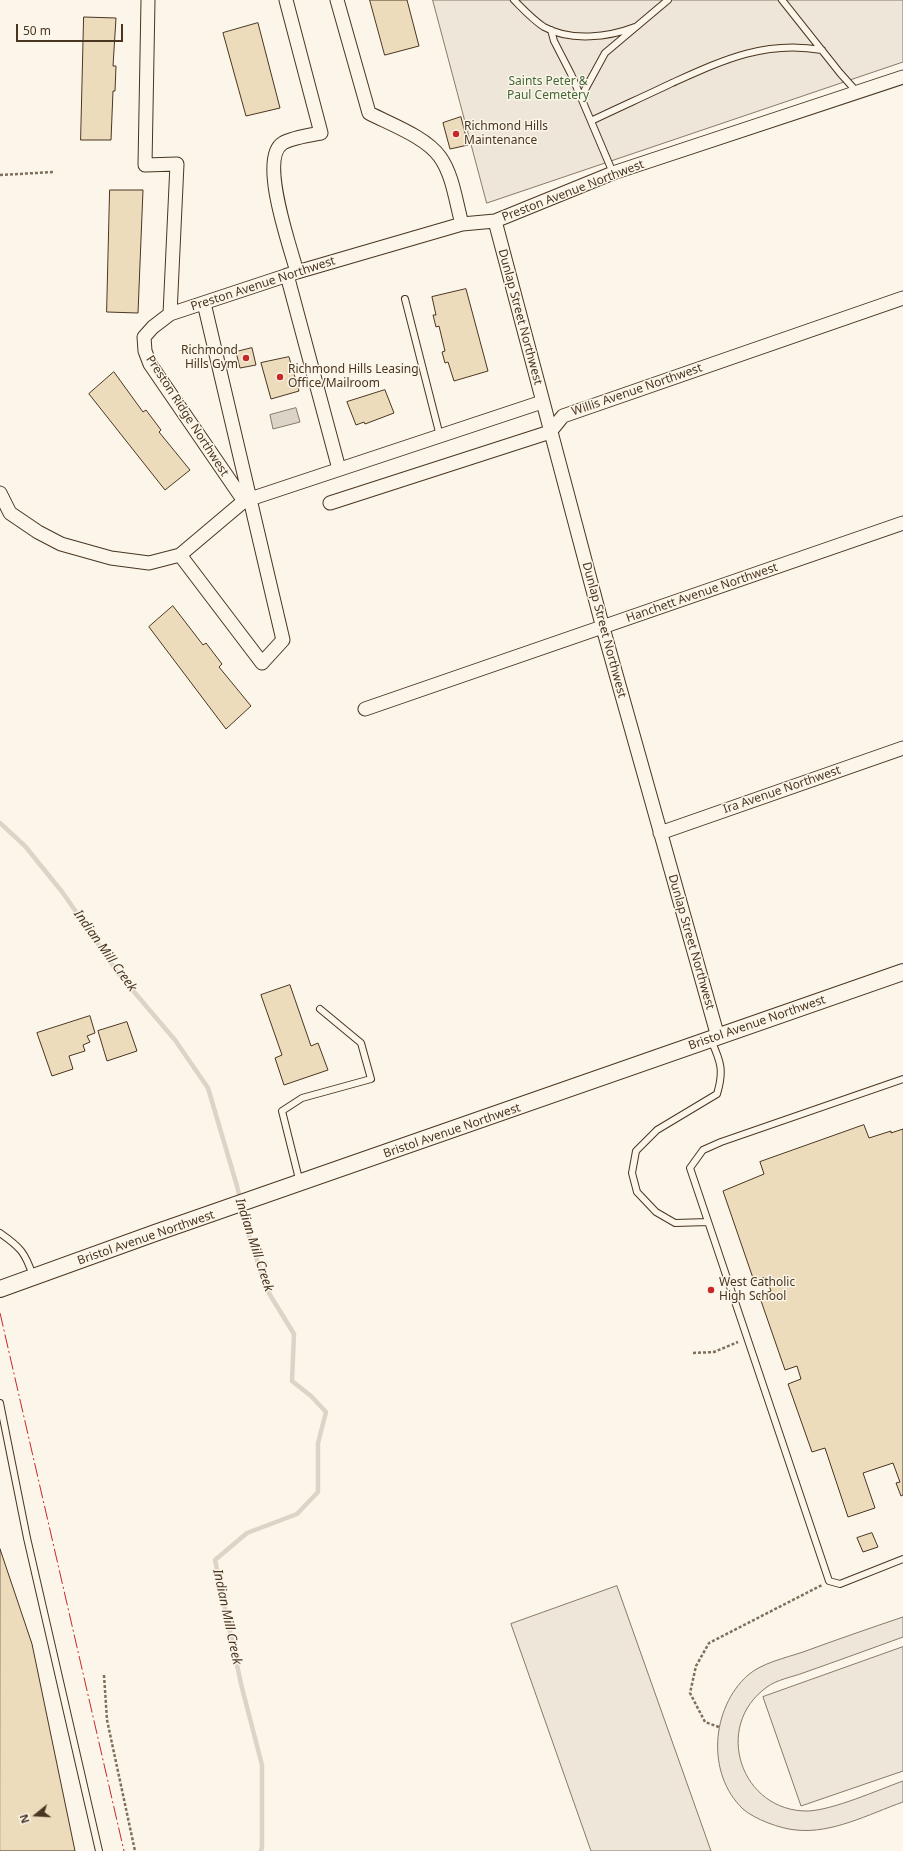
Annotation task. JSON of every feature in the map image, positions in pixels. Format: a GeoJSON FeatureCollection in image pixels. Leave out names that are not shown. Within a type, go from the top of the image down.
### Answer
{"type":"FeatureCollection","features":[{"type":"Feature","properties":{"kind":"street"},"geometry":{"type":"LineString","coordinates":[[148,0],[145,165],[177,164],[170,314]]}},
{"type":"Feature","properties":{"kind":"street"},"geometry":{"type":"LineString","coordinates":[[286,0],[321,133],[282,143],[276,151],[272,167],[292,274],[339,469]]}},
{"type":"Feature","properties":{"kind":"street"},"geometry":{"type":"LineString","coordinates":[[337,0],[369,113],[417,138],[439,156],[445,166],[462,224]]}},
{"type":"Feature","properties":{"kind":"street","name":"Preston Avenue Northwest"},"geometry":{"type":"LineString","coordinates":[[170,314],[292,274],[462,224],[495,222],[613,173],[903,77]]}},
{"type":"Feature","properties":{"kind":"street","name":"Dunlap Street Northwest"},"geometry":{"type":"LineString","coordinates":[[495,222],[550,432],[715,1038]]}},
{"type":"Feature","properties":{"kind":"street","name":"Willis Avenue Northwest"},"geometry":{"type":"LineString","coordinates":[[550,432],[563,416],[903,298]]}},
{"type":"Feature","properties":{"kind":"street"},"geometry":{"type":"LineString","coordinates":[[180,554],[262,663],[282,640],[247,500],[204,303]]}},
{"type":"Feature","properties":{"kind":"street","name":"Preston Ridge Northwest"},"geometry":{"type":"LineString","coordinates":[[170,314],[153,326],[144,337],[145,351],[150,364],[247,500]]}},
{"type":"Feature","properties":{"kind":"street"},"geometry":{"type":"LineString","coordinates":[[0,493],[10,513],[38,532],[61,544],[111,558],[149,563],[180,554],[247,500],[542,402]]}},
{"type":"Feature","properties":{"kind":"street"},"geometry":{"type":"LineString","coordinates":[[330,503],[550,432]]}},
{"type":"Feature","properties":{"kind":"street","name":"Hanchett Avenue Northwest"},"geometry":{"type":"LineString","coordinates":[[365,710],[903,523]]}},
{"type":"Feature","properties":{"kind":"street","name":"Ira Avenue Northwest"},"geometry":{"type":"LineString","coordinates":[[660,832],[903,748]]}},
{"type":"Feature","properties":{"kind":"street","name":"Bristol Avenue Northwest"},"geometry":{"type":"LineString","coordinates":[[0,1290],[903,972]]}},
{"type":"Feature","properties":{"kind":"lane"},"geometry":{"type":"LineString","coordinates":[[514,0],[537,21],[551,30],[568,35],[600,36],[619,34],[636,27]]}},
{"type":"Feature","properties":{"kind":"lane"},"geometry":{"type":"LineString","coordinates":[[581,97],[605,54],[668,0]]}},
{"type":"Feature","properties":{"kind":"lane"},"geometry":{"type":"LineString","coordinates":[[782,0],[857,92]]}},
{"type":"Feature","properties":{"kind":"lane"},"geometry":{"type":"LineString","coordinates":[[551,30],[554,41],[581,97],[613,173]]}},
{"type":"Feature","properties":{"kind":"lane"},"geometry":{"type":"LineString","coordinates":[[591,120],[706,67],[749,52],[783,47],[822,50]]}},
{"type":"Feature","properties":{"kind":"lane"},"geometry":{"type":"LineString","coordinates":[[405,299],[440,436]]}},
{"type":"Feature","properties":{"kind":"lane"},"geometry":{"type":"LineString","coordinates":[[300,1184],[282,1112],[302,1098],[371,1079],[361,1043],[320,1009]]}},
{"type":"Feature","properties":{"kind":"lane"},"geometry":{"type":"LineString","coordinates":[[708,1222],[675,1223],[656,1212],[637,1192],[632,1173],[636,1151],[657,1130],[705,1103],[717,1094],[721,1079],[721,1062],[715,1038]]}},
{"type":"Feature","properties":{"kind":"lane"},"geometry":{"type":"LineString","coordinates":[[903,1079],[721,1142],[702,1150],[690,1168],[829,1581],[840,1584],[903,1559]]}},
{"type":"Feature","properties":{"kind":"lane"},"geometry":{"type":"LineString","coordinates":[[0,1233],[18,1246],[28,1261],[33,1278]]}},
{"type":"Feature","properties":{"kind":"lane"},"geometry":{"type":"LineString","coordinates":[[0,1403],[27,1538],[99,1851]]}},
{"type":"Feature","properties":{"kind":"path"},"geometry":{"type":"LineString","coordinates":[[0,175],[54,172]]}},
{"type":"Feature","properties":{"kind":"path"},"geometry":{"type":"LineString","coordinates":[[693,1353],[714,1352],[747,1337]]}},
{"type":"Feature","properties":{"kind":"path"},"geometry":{"type":"LineString","coordinates":[[719,1727],[705,1722],[690,1694],[696,1666],[709,1642],[829,1581]]}},
{"type":"Feature","properties":{"kind":"path"},"geometry":{"type":"LineString","coordinates":[[104,1674],[107,1720],[135,1851]]}},
{"type":"Feature","properties":{"kind":"green space","name":"Saints Peter & Paul Cemetery"},"geometry":{"type":"Polygon","coordinates":[[[433,0],[903,0],[903,62],[487,203],[433,0]]]}},
{"type":"Feature","properties":{"kind":"green space"},"geometry":{"type":"Polygon","coordinates":[[[617,1586],[711,1851],[591,1851],[511,1624],[617,1586]]]}},
{"type":"Feature","properties":{"kind":"green space"},"geometry":{"type":"Polygon","coordinates":[[[903,1617],[903,1637],[779,1681],[767,1687],[750,1704],[741,1723],[738,1744],[742,1764],[751,1782],[766,1798],[785,1808],[808,1811],[818,1810],[869,1794],[903,1781],[903,1802],[837,1826],[810,1830],[796,1830],[776,1826],[761,1820],[743,1809],[731,1795],[723,1778],[719,1760],[718,1741],[720,1723],[726,1705],[736,1689],[748,1675],[760,1667],[903,1617]]]}},
{"type":"Feature","properties":{"kind":"green space"},"geometry":{"type":"Polygon","coordinates":[[[903,1647],[903,1771],[801,1806],[763,1697],[903,1647]]]}},
{"type":"Feature","properties":{"kind":"shaded area"},"geometry":{"type":"Polygon","coordinates":[[[296,408],[300,422],[273,429],[270,415],[296,408]]]}},
{"type":"Feature","properties":{"kind":"building"},"geometry":{"type":"Polygon","coordinates":[[[370,0],[407,0],[419,46],[385,55],[370,0]]]}},
{"type":"Feature","properties":{"kind":"building"},"geometry":{"type":"Polygon","coordinates":[[[84,17],[116,18],[113,66],[116,66],[115,91],[113,91],[111,140],[81,140],[84,17]]]}},
{"type":"Feature","properties":{"kind":"building"},"geometry":{"type":"Polygon","coordinates":[[[258,23],[280,108],[246,116],[223,33],[258,23]]]}},
{"type":"Feature","properties":{"kind":"building","name":"Richmond Hills Maintenance"},"geometry":{"type":"Polygon","coordinates":[[[461,117],[468,145],[450,149],[443,123],[461,117]]]}},
{"type":"Feature","properties":{"kind":"building"},"geometry":{"type":"Polygon","coordinates":[[[110,190],[143,190],[138,313],[107,312],[110,190]]]}},
{"type":"Feature","properties":{"kind":"building"},"geometry":{"type":"Polygon","coordinates":[[[466,289],[488,371],[454,381],[448,362],[445,363],[442,352],[445,351],[439,326],[436,327],[433,315],[436,315],[432,297],[466,289]]]}},
{"type":"Feature","properties":{"kind":"building","name":"Richmond Hills Gym"},"geometry":{"type":"Polygon","coordinates":[[[252,348],[256,365],[240,368],[236,352],[252,348]]]}},
{"type":"Feature","properties":{"kind":"building","name":"Richmond Hills Leasing Office/Mailroom"},"geometry":{"type":"Polygon","coordinates":[[[289,357],[299,391],[271,399],[261,363],[289,357]]]}},
{"type":"Feature","properties":{"kind":"building"},"geometry":{"type":"Polygon","coordinates":[[[114,372],[143,412],[146,410],[161,430],[159,432],[190,470],[165,490],[89,394],[114,372]]]}},
{"type":"Feature","properties":{"kind":"building"},"geometry":{"type":"Polygon","coordinates":[[[385,390],[394,413],[365,424],[364,422],[356,425],[347,402],[385,390]]]}},
{"type":"Feature","properties":{"kind":"building"},"geometry":{"type":"Polygon","coordinates":[[[173,606],[203,645],[206,643],[222,664],[219,667],[251,706],[226,729],[149,627],[173,606]]]}},
{"type":"Feature","properties":{"kind":"building"},"geometry":{"type":"Polygon","coordinates":[[[290,985],[311,1046],[318,1043],[328,1070],[284,1085],[275,1058],[282,1055],[261,995],[290,985]]]}},
{"type":"Feature","properties":{"kind":"building"},"geometry":{"type":"Polygon","coordinates":[[[90,1016],[95,1033],[87,1036],[90,1042],[83,1045],[85,1051],[69,1056],[73,1069],[52,1076],[37,1033],[90,1016]]]}},
{"type":"Feature","properties":{"kind":"building"},"geometry":{"type":"Polygon","coordinates":[[[127,1022],[137,1051],[107,1061],[98,1031],[127,1022]]]}},
{"type":"Feature","properties":{"kind":"building","name":"West Catholic High School"},"geometry":{"type":"Polygon","coordinates":[[[864,1125],[869,1138],[903,1129],[903,1495],[901,1496],[896,1483],[900,1482],[893,1463],[863,1473],[875,1508],[848,1517],[825,1448],[812,1452],[788,1384],[801,1379],[797,1366],[785,1370],[759,1295],[771,1291],[766,1277],[754,1281],[723,1191],[764,1174],[760,1162],[864,1125]]]}},
{"type":"Feature","properties":{"kind":"building"},"geometry":{"type":"Polygon","coordinates":[[[872,1533],[878,1547],[863,1552],[857,1538],[872,1533]]]}},
{"type":"Feature","properties":{"kind":"building"},"geometry":{"type":"Polygon","coordinates":[[[0,1549],[32,1644],[75,1851],[0,1851],[0,1549]]]}},
{"type":"Feature","properties":{"kind":"waterway","name":"Indian Mill Creek"},"geometry":{"type":"LineString","coordinates":[[0,823],[25,846],[63,893],[118,973],[175,1040],[208,1088],[237,1186],[248,1233],[267,1290],[294,1334],[292,1381],[311,1396],[326,1412],[318,1443],[318,1492],[297,1514],[247,1533],[215,1560],[241,1684],[262,1765],[261,1851]]}},
{"type":"Feature","properties":{"kind":"power"},"geometry":{"type":"LineString","coordinates":[[0,1313],[124,1851]]}},
{"type":"Feature","properties":{"kind":"place","name":"Richmond Hills Maintenance"},"geometry":{"type":"Point","coordinates":[456,134]}},
{"type":"Feature","properties":{"kind":"place","name":"Richmond Hills Gym"},"geometry":{"type":"Point","coordinates":[246,358]}},
{"type":"Feature","properties":{"kind":"place","name":"Richmond Hills Leasing Office/Mailroom"},"geometry":{"type":"Point","coordinates":[280,377]}},
{"type":"Feature","properties":{"kind":"place","name":"West Catholic High School"},"geometry":{"type":"Point","coordinates":[711,1290]}}]}
